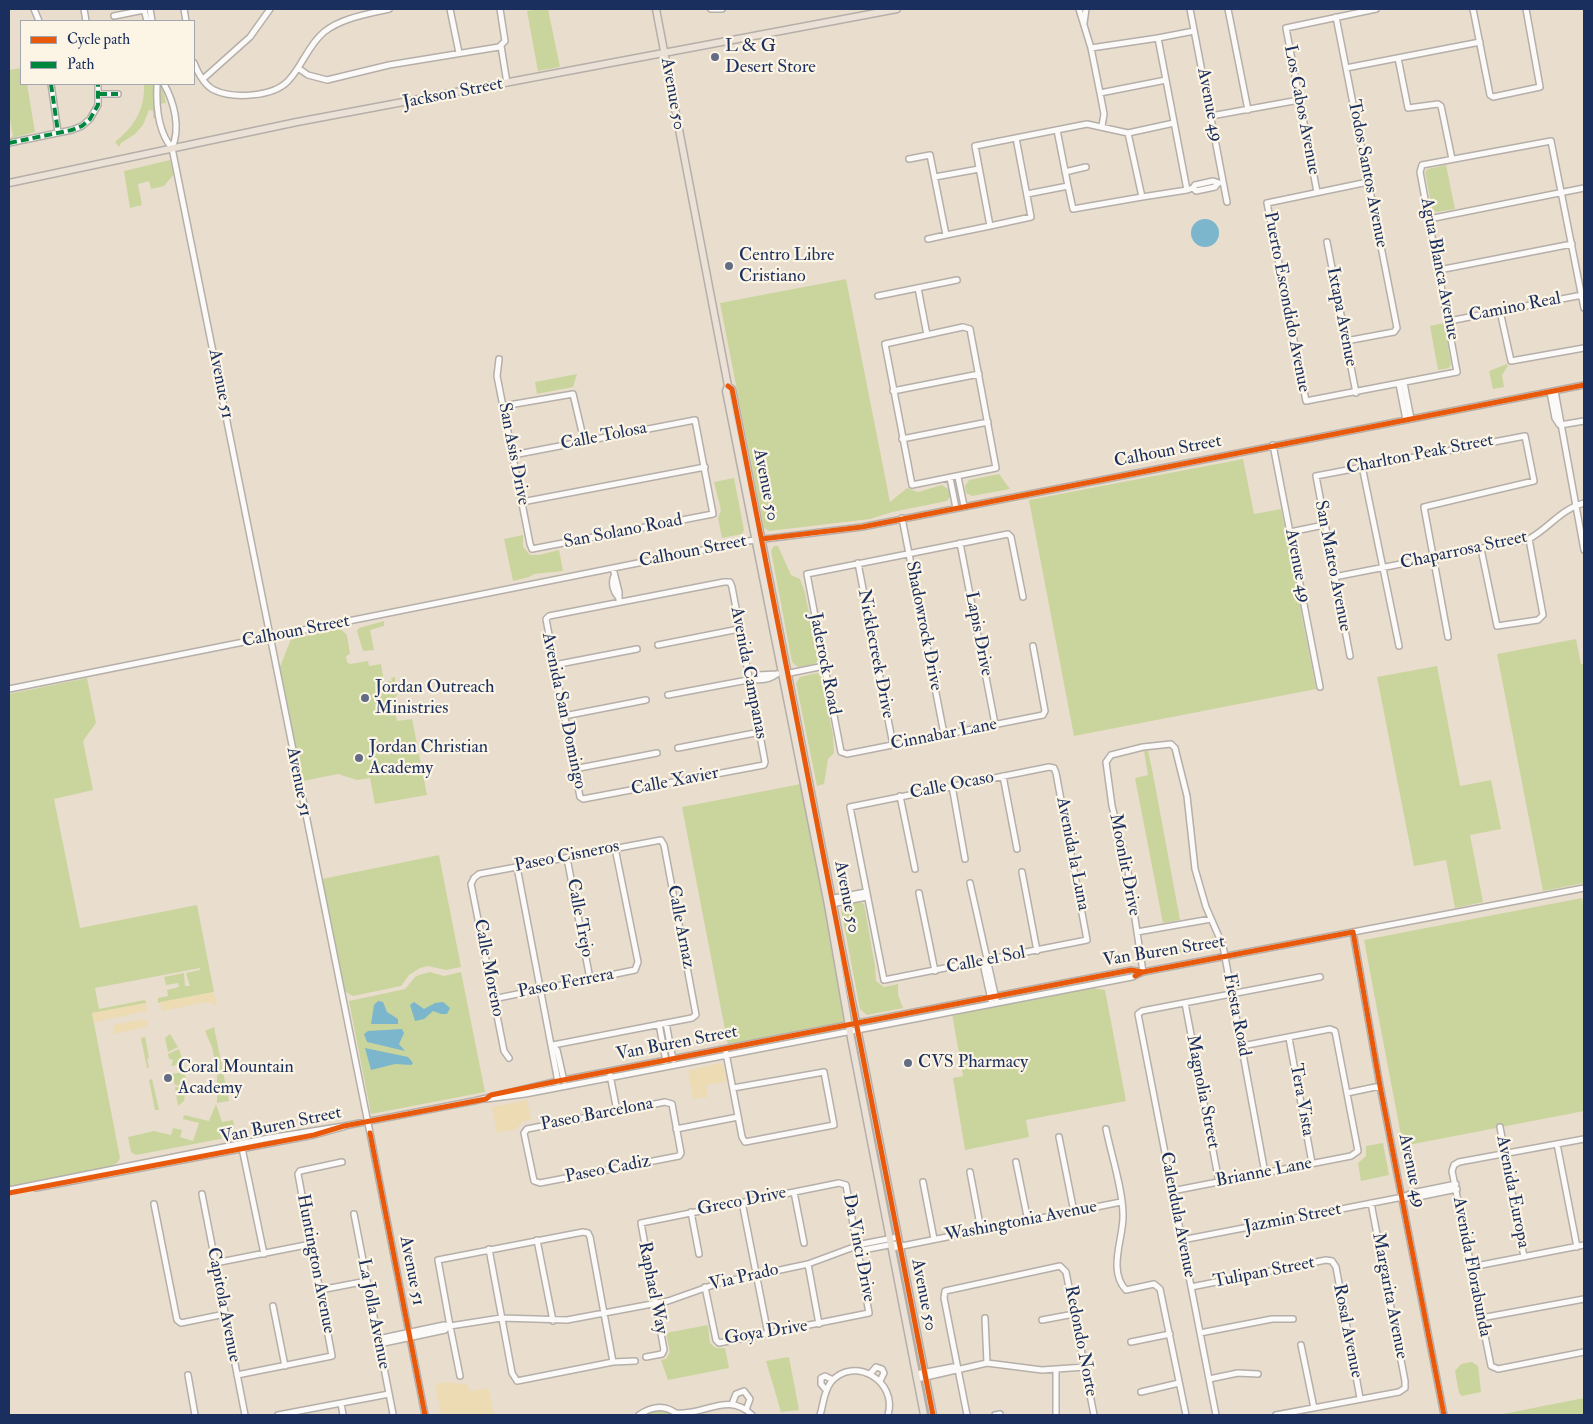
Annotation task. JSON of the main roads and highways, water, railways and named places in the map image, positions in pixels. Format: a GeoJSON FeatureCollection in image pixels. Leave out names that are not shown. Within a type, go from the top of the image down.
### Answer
{"type":"FeatureCollection","features":[{"type":"Feature","properties":{"kind":"main road","name":"Avenue 50"},"geometry":{"type":"LineString","coordinates":[[656,9],[728,386],[726,391],[759,540],[782,674],[854,1027],[874,1110],[933,1415]]}},
{"type":"Feature","properties":{"kind":"main road","name":"Jackson Street"},"geometry":{"type":"LineString","coordinates":[[9,183],[172,148],[897,9]]}},
{"type":"Feature","properties":{"kind":"main road","name":"Avenue 50"},"geometry":{"type":"LineString","coordinates":[[854,1027],[856,1065],[924,1415]]}},
{"type":"Feature","properties":{"kind":"main road"},"geometry":{"type":"LineString","coordinates":[[856,1065],[863,1081],[867,1105],[874,1110],[870,1117],[877,1156],[876,1164]]}},
{"type":"Feature","properties":{"kind":"water"},"geometry":{"type":"Polygon","coordinates":[[[1205,219],[1215,223],[1219,233],[1215,243],[1205,247],[1195,243],[1191,233],[1195,223],[1205,219]]]}},
{"type":"Feature","properties":{"kind":"water"},"geometry":{"type":"Polygon","coordinates":[[[378,1001],[383,1002],[387,1012],[398,1019],[398,1024],[371,1024],[374,1005],[378,1001]]]}},
{"type":"Feature","properties":{"kind":"water"},"geometry":{"type":"Polygon","coordinates":[[[414,1002],[424,1009],[435,1003],[443,1002],[450,1008],[447,1014],[433,1011],[424,1019],[415,1021],[410,1005],[414,1002]]]}},
{"type":"Feature","properties":{"kind":"water"},"geometry":{"type":"Polygon","coordinates":[[[402,1029],[404,1033],[399,1044],[405,1051],[367,1042],[364,1034],[368,1031],[402,1029]]]}},
{"type":"Feature","properties":{"kind":"water"},"geometry":{"type":"Polygon","coordinates":[[[365,1048],[408,1057],[413,1063],[411,1065],[395,1064],[371,1070],[365,1048]]]}},
{"type":"Feature","properties":{"kind":"place","name":"L & G Desert Store"},"geometry":{"type":"Point","coordinates":[715,57]}},
{"type":"Feature","properties":{"kind":"place","name":"Centro Libre Cristiano"},"geometry":{"type":"Point","coordinates":[729,266]}},
{"type":"Feature","properties":{"kind":"place","name":"Jordan Outreach Ministries"},"geometry":{"type":"Point","coordinates":[365,698]}},
{"type":"Feature","properties":{"kind":"place","name":"Jordan Christian Academy"},"geometry":{"type":"Point","coordinates":[359,758]}},
{"type":"Feature","properties":{"kind":"place","name":"CVS Pharmacy"},"geometry":{"type":"Point","coordinates":[908,1063]}},
{"type":"Feature","properties":{"kind":"place","name":"Coral Mountain Academy"},"geometry":{"type":"Point","coordinates":[168,1078]}}]}
